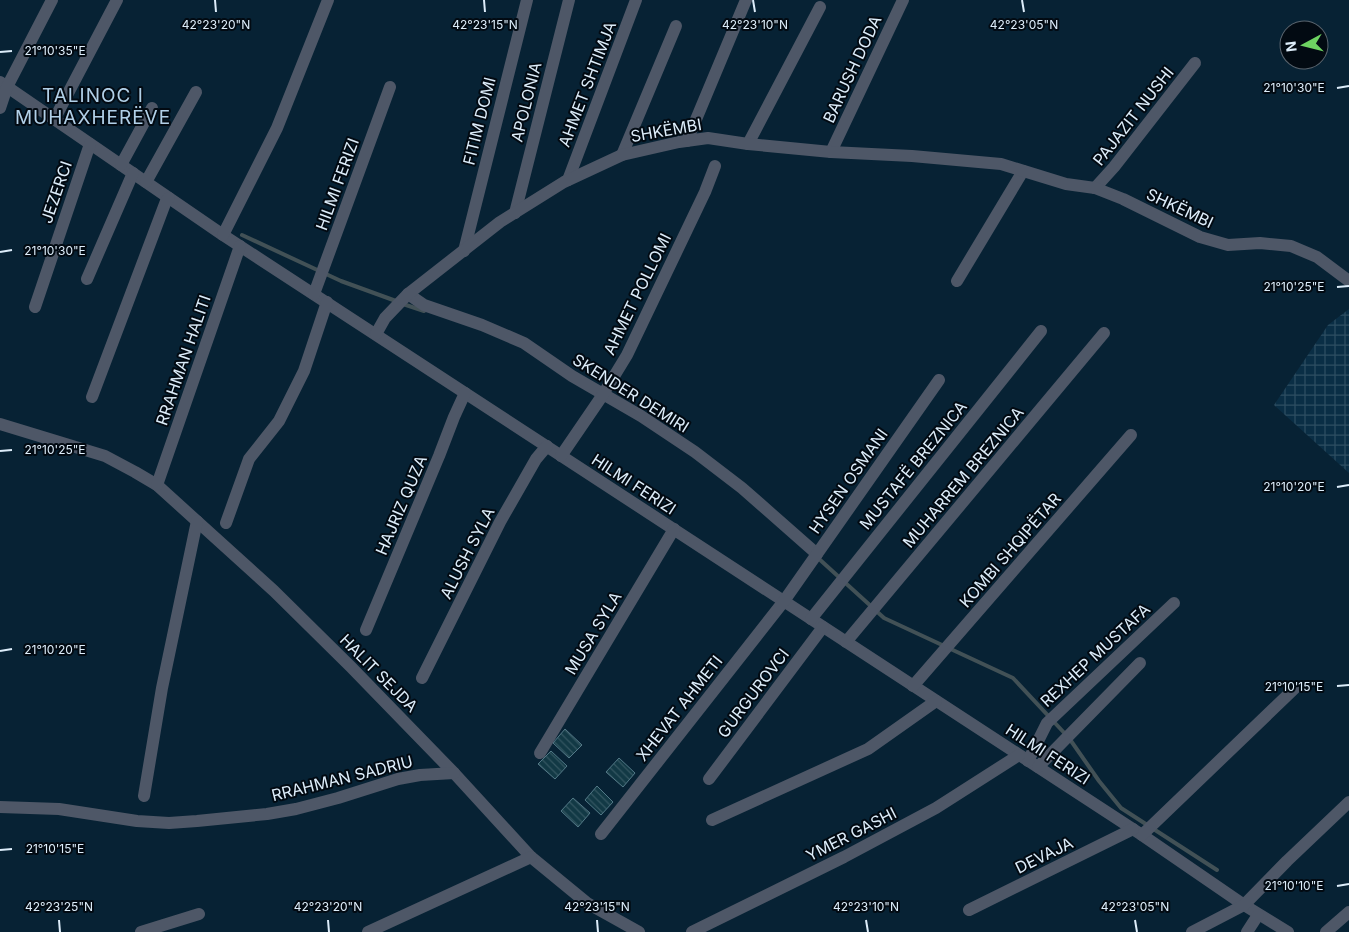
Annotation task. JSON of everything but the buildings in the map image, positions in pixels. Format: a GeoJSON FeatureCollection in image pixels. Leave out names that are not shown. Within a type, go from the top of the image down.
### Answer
{"type":"FeatureCollection","features":[{"type":"Feature","properties":{"kind":"street"},"geometry":{"type":"LineString","coordinates":[[0,108],[3,85],[52,0]]}},
{"type":"Feature","properties":{"kind":"street"},"geometry":{"type":"LineString","coordinates":[[54,120],[117,0]]}},
{"type":"Feature","properties":{"kind":"street"},"geometry":{"type":"LineString","coordinates":[[223,235],[277,128],[328,0]]}},
{"type":"Feature","properties":{"kind":"street","name":"FITIM DOMI"},"geometry":{"type":"LineString","coordinates":[[464,251],[526,0]]}},
{"type":"Feature","properties":{"kind":"street","name":"APOLONIA"},"geometry":{"type":"LineString","coordinates":[[515,213],[569,0]]}},
{"type":"Feature","properties":{"kind":"street","name":"AHMET SHTIMJA"},"geometry":{"type":"LineString","coordinates":[[568,180],[636,0]]}},
{"type":"Feature","properties":{"kind":"street"},"geometry":{"type":"LineString","coordinates":[[686,141],[746,0]]}},
{"type":"Feature","properties":{"kind":"street","name":"BARUSH DODA"},"geometry":{"type":"LineString","coordinates":[[831,152],[903,0]]}},
{"type":"Feature","properties":{"kind":"street"},"geometry":{"type":"LineString","coordinates":[[748,144],[820,6]]}},
{"type":"Feature","properties":{"kind":"street"},"geometry":{"type":"LineString","coordinates":[[622,155],[676,26]]}},
{"type":"Feature","properties":{"kind":"street","name":"PAJAZIT NUSHI"},"geometry":{"type":"LineString","coordinates":[[1095,188],[1114,167],[1195,63]]}},
{"type":"Feature","properties":{"kind":"street","name":"HILMI FERIZI"},"geometry":{"type":"LineString","coordinates":[[3,85],[223,235],[1140,833],[1244,906],[1288,932]]}},
{"type":"Feature","properties":{"kind":"street","name":"HILMI FERIZI"},"geometry":{"type":"LineString","coordinates":[[314,294],[390,86]]}},
{"type":"Feature","properties":{"kind":"street"},"geometry":{"type":"LineString","coordinates":[[146,182],[196,92]]}},
{"type":"Feature","properties":{"kind":"street"},"geometry":{"type":"LineString","coordinates":[[121,165],[152,108]]}},
{"type":"Feature","properties":{"kind":"street","name":"SHKËMBI"},"geometry":{"type":"LineString","coordinates":[[376,334],[385,318],[406,296],[500,222],[568,180],[622,155],[708,138],[831,152],[912,156],[1001,164],[1066,184],[1095,188],[1123,199],[1200,237],[1228,245],[1260,243],[1291,246],[1317,257],[1349,281]]}},
{"type":"Feature","properties":{"kind":"street","name":"JEZERCI"},"geometry":{"type":"LineString","coordinates":[[35,307],[90,144]]}},
{"type":"Feature","properties":{"kind":"street","name":"AHMET POLLOMI"},"geometry":{"type":"LineString","coordinates":[[561,456],[627,355],[651,308],[705,192],[715,166]]}},
{"type":"Feature","properties":{"kind":"street"},"geometry":{"type":"LineString","coordinates":[[957,281],[1023,171]]}},
{"type":"Feature","properties":{"kind":"street"},"geometry":{"type":"LineString","coordinates":[[87,279],[132,174]]}},
{"type":"Feature","properties":{"kind":"street"},"geometry":{"type":"LineString","coordinates":[[92,397],[166,201],[169,198]]}},
{"type":"Feature","properties":{"kind":"street","name":"RRAHMAN HALITI"},"geometry":{"type":"LineString","coordinates":[[157,485],[240,246]]}},
{"type":"Feature","properties":{"kind":"street","name":"SKENDER DEMIRI"},"geometry":{"type":"LineString","coordinates":[[406,296],[424,305],[482,325],[524,343],[600,398],[641,416],[696,452],[742,488],[814,557]]}},
{"type":"Feature","properties":{"kind":"street"},"geometry":{"type":"LineString","coordinates":[[226,524],[249,459],[279,420],[304,371],[327,302]]}},
{"type":"Feature","properties":{"kind":"street","name":"MUSTAFË BREZNICA"},"geometry":{"type":"LineString","coordinates":[[811,619],[1041,330]]}},
{"type":"Feature","properties":{"kind":"street","name":"MUHARREM BREZNICA"},"geometry":{"type":"LineString","coordinates":[[846,642],[1104,333]]}},
{"type":"Feature","properties":{"kind":"street","name":"HYSEN OSMANI"},"geometry":{"type":"LineString","coordinates":[[784,601],[939,380]]}},
{"type":"Feature","properties":{"kind":"street","name":"HAJRIZ QUZA"},"geometry":{"type":"LineString","coordinates":[[366,630],[465,393]]}},
{"type":"Feature","properties":{"kind":"street","name":"HALIT SEJDA"},"geometry":{"type":"LineString","coordinates":[[0,424],[105,456],[157,485],[274,592],[350,667],[454,772],[531,857],[587,903],[639,932]]}},
{"type":"Feature","properties":{"kind":"street","name":"KOMBI SHQIPËTAR"},"geometry":{"type":"LineString","coordinates":[[913,686],[1131,435]]}},
{"type":"Feature","properties":{"kind":"street","name":"ALUSH SYLA"},"geometry":{"type":"LineString","coordinates":[[422,678],[500,522],[536,459],[547,446]]}},
{"type":"Feature","properties":{"kind":"street"},"geometry":{"type":"LineString","coordinates":[[144,796],[162,688],[197,521]]}},
{"type":"Feature","properties":{"kind":"street","name":"MUSA SYLA"},"geometry":{"type":"LineString","coordinates":[[540,753],[674,529]]}},
{"type":"Feature","properties":{"kind":"street","name":"XHEVAT AHMETI"},"geometry":{"type":"LineString","coordinates":[[601,834],[784,601]]}},
{"type":"Feature","properties":{"kind":"street","name":"REXHEP MUSTAFA"},"geometry":{"type":"LineString","coordinates":[[1028,761],[1047,722],[1174,603]]}},
{"type":"Feature","properties":{"kind":"street","name":"GURGUROVCI"},"geometry":{"type":"LineString","coordinates":[[709,779],[823,627]]}},
{"type":"Feature","properties":{"kind":"street","name":"YMER GASHI"},"geometry":{"type":"LineString","coordinates":[[692,932],[844,858],[1062,742],[1140,663]]}},
{"type":"Feature","properties":{"kind":"street"},"geometry":{"type":"LineString","coordinates":[[1140,833],[1156,822],[1295,688]]}},
{"type":"Feature","properties":{"kind":"street"},"geometry":{"type":"LineString","coordinates":[[712,820],[868,749],[936,700]]}},
{"type":"Feature","properties":{"kind":"street","name":"RRAHMAN SADRIU"},"geometry":{"type":"LineString","coordinates":[[0,807],[59,809],[138,821],[169,823],[197,821],[296,809],[398,779],[454,772]]}},
{"type":"Feature","properties":{"kind":"street"},"geometry":{"type":"LineString","coordinates":[[1192,932],[1244,906],[1287,861],[1349,802]]}},
{"type":"Feature","properties":{"kind":"street","name":"DEVAJA"},"geometry":{"type":"LineString","coordinates":[[969,910],[1140,833]]}},
{"type":"Feature","properties":{"kind":"street"},"geometry":{"type":"LineString","coordinates":[[368,932],[531,857]]}},
{"type":"Feature","properties":{"kind":"street"},"geometry":{"type":"LineString","coordinates":[[1326,932],[1349,912]]}},
{"type":"Feature","properties":{"kind":"street"},"geometry":{"type":"LineString","coordinates":[[141,932],[199,914]]}},
{"type":"Feature","properties":{"kind":"street"},"geometry":{"type":"LineString","coordinates":[[1247,932],[1258,914]]}},
{"type":"Feature","properties":{"kind":"shaded area"},"geometry":{"type":"Polygon","coordinates":[[[1349,309],[1349,473],[1274,405],[1328,325],[1349,309]]]}},
{"type":"Feature","properties":{"kind":"waterway"},"geometry":{"type":"LineString","coordinates":[[242,235],[341,281],[396,301]]}},
{"type":"Feature","properties":{"kind":"waterway"},"geometry":{"type":"LineString","coordinates":[[403,304],[424,311]]}},
{"type":"Feature","properties":{"kind":"waterway"},"geometry":{"type":"LineString","coordinates":[[818,558],[884,618],[1013,678],[1069,738],[1099,781],[1121,808],[1217,870]]}},
{"type":"Feature","properties":{"kind":"district","name":"TALINOC I MUHAXHERËVE"},"geometry":{"type":"Point","coordinates":[93,106]}}]}
